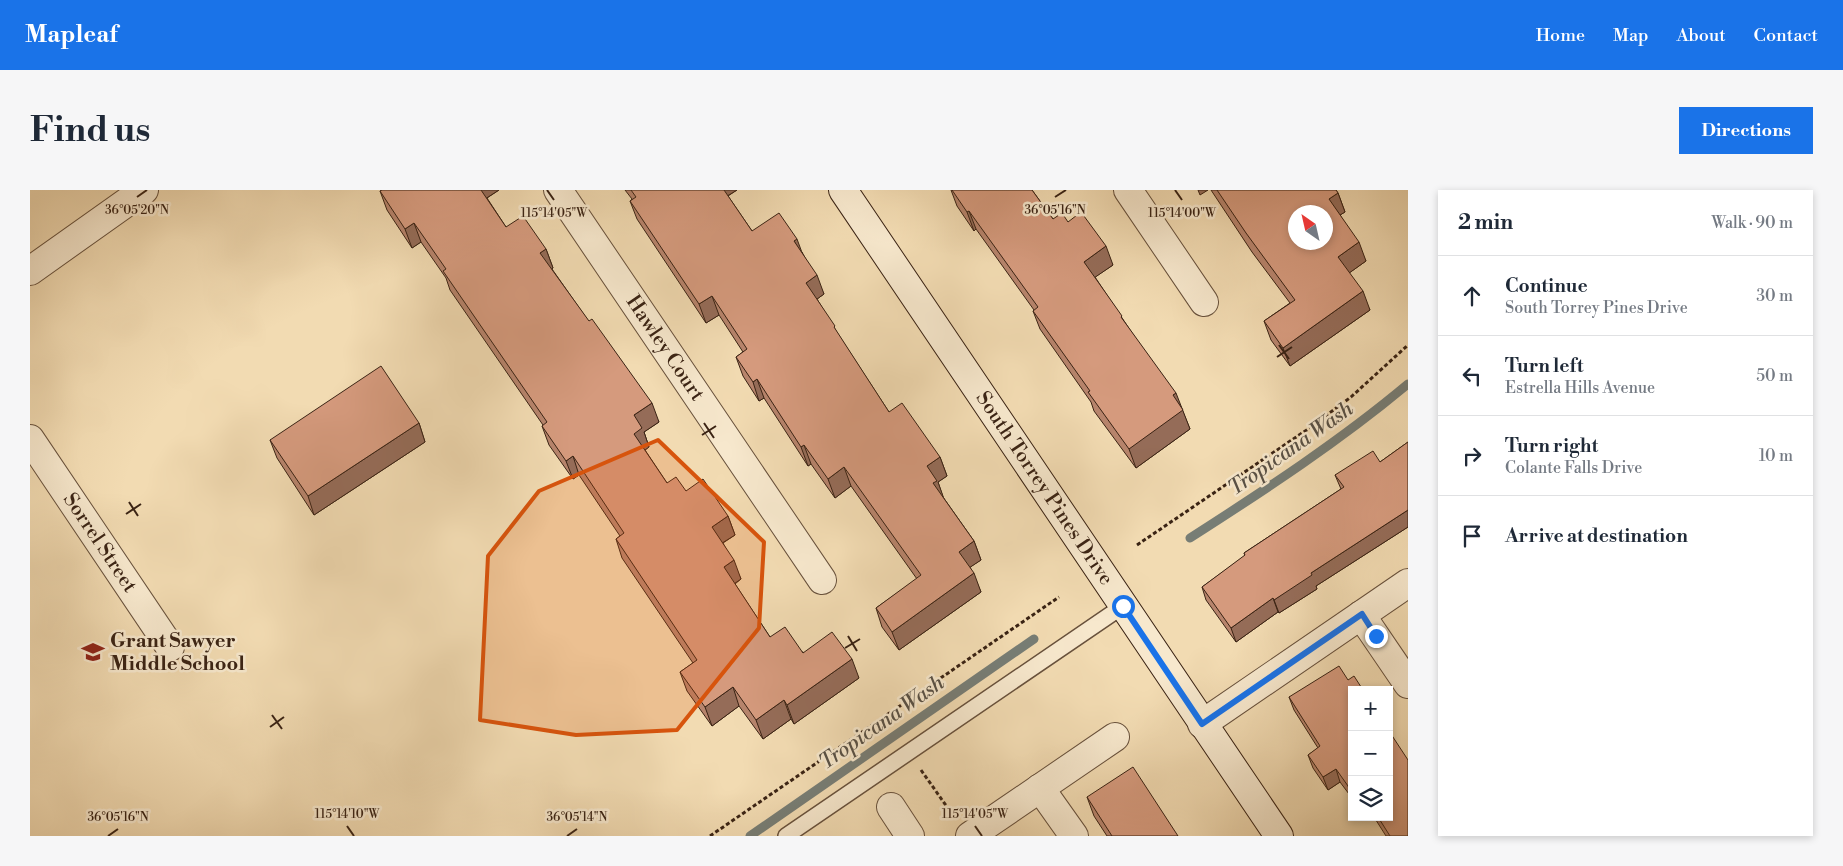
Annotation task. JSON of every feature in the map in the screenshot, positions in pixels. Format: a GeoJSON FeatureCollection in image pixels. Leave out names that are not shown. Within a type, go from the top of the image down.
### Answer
{"type":"FeatureCollection","features":[{"type":"Feature","properties":{"kind":"street"},"geometry":{"type":"LineString","coordinates":[[30,271],[144,190]]}},
{"type":"Feature","properties":{"kind":"street","name":"Hawley Court"},"geometry":{"type":"LineString","coordinates":[[558,190],[822,580]]}},
{"type":"Feature","properties":{"kind":"street","name":"South Torrey Pines Drive"},"geometry":{"type":"LineString","coordinates":[[843,190],[1279,836]]}},
{"type":"Feature","properties":{"kind":"street"},"geometry":{"type":"LineString","coordinates":[[1128,190],[1204,302]]}},
{"type":"Feature","properties":{"kind":"street","name":"Sorrel Street"},"geometry":{"type":"LineString","coordinates":[[30,439],[170,647]]}},
{"type":"Feature","properties":{"kind":"street"},"geometry":{"type":"LineString","coordinates":[[1202,724],[1408,582]]}},
{"type":"Feature","properties":{"kind":"street"},"geometry":{"type":"LineString","coordinates":[[1362,614],[1408,684]]}},
{"type":"Feature","properties":{"kind":"street"},"geometry":{"type":"LineString","coordinates":[[962,826],[1040,788],[1115,736]]}},
{"type":"Feature","properties":{"kind":"street"},"geometry":{"type":"LineString","coordinates":[[1040,788],[1074,836]]}},
{"type":"Feature","properties":{"kind":"street"},"geometry":{"type":"LineString","coordinates":[[891,807],[910,836]]}},
{"type":"Feature","properties":{"kind":"lane"},"geometry":{"type":"LineString","coordinates":[[786,836],[1123,606]]}},
{"type":"Feature","properties":{"kind":"path"},"geometry":{"type":"LineString","coordinates":[[1137,545],[1352,397],[1408,345]]}},
{"type":"Feature","properties":{"kind":"path"},"geometry":{"type":"LineString","coordinates":[[710,836],[1059,596]]}},
{"type":"Feature","properties":{"kind":"path"},"geometry":{"type":"LineString","coordinates":[[928,764],[920,769],[962,826]]}},
{"type":"Feature","properties":{"kind":"highlighted area"},"geometry":{"type":"Polygon","coordinates":[[[658,440],[764,542],[759,628],[677,730],[576,735],[480,720],[488,556],[539,491],[658,440]]]}},
{"type":"Feature","properties":{"kind":"building"},"geometry":{"type":"Polygon","coordinates":[[[481,190],[506,227],[523,216],[546,249],[540,253],[589,321],[592,319],[652,403],[634,415],[642,428],[634,434],[667,483],[676,477],[686,491],[703,479],[728,516],[712,527],[734,560],[724,567],[770,637],[785,627],[803,653],[832,632],[852,659],[787,705],[784,700],[756,720],[733,687],[705,707],[680,672],[697,660],[616,539],[624,533],[573,456],[566,461],[542,426],[547,422],[443,271],[446,269],[414,223],[405,229],[380,191],[481,190]]]}},
{"type":"Feature","properties":{"kind":"building"},"geometry":{"type":"Polygon","coordinates":[[[631,190],[724,190],[752,231],[779,213],[797,239],[794,241],[817,275],[806,283],[889,412],[902,403],[940,457],[927,466],[937,481],[933,483],[974,541],[959,552],[974,573],[892,632],[876,608],[921,575],[844,467],[828,479],[804,445],[801,447],[757,379],[753,382],[736,357],[747,349],[712,296],[699,304],[630,201],[636,197],[631,190]]]}},
{"type":"Feature","properties":{"kind":"building"},"geometry":{"type":"Polygon","coordinates":[[[952,190],[1032,190],[1053,219],[1062,213],[1068,222],[1081,212],[1106,246],[1084,262],[1176,393],[1173,395],[1183,410],[1129,449],[1033,311],[1038,307],[952,190]]]}},
{"type":"Feature","properties":{"kind":"building"},"geometry":{"type":"Polygon","coordinates":[[[1217,190],[1336,190],[1338,193],[1329,199],[1359,242],[1338,257],[1363,291],[1283,348],[1264,321],[1295,300],[1217,190]]]}},
{"type":"Feature","properties":{"kind":"building"},"geometry":{"type":"Polygon","coordinates":[[[381,366],[419,423],[308,496],[270,440],[381,366]]]}},
{"type":"Feature","properties":{"kind":"building"},"geometry":{"type":"Polygon","coordinates":[[[1408,442],[1408,510],[1311,573],[1312,575],[1274,600],[1273,598],[1231,628],[1202,587],[1245,555],[1244,553],[1344,487],[1335,475],[1373,451],[1380,462],[1408,442]]]}},
{"type":"Feature","properties":{"kind":"building"},"geometry":{"type":"Polygon","coordinates":[[[1339,666],[1348,680],[1354,676],[1360,686],[1348,686],[1348,786],[1336,769],[1323,777],[1308,755],[1320,746],[1289,697],[1339,666]]]}},
{"type":"Feature","properties":{"kind":"building"},"geometry":{"type":"Polygon","coordinates":[[[1393,737],[1408,760],[1408,836],[1390,836],[1381,821],[1393,821],[1393,737]]]}},
{"type":"Feature","properties":{"kind":"building"},"geometry":{"type":"Polygon","coordinates":[[[1133,767],[1178,836],[1112,836],[1087,797],[1133,767]]]}},
{"type":"Feature","properties":{"kind":"waterway","name":"Tropicana Wash"},"geometry":{"type":"LineString","coordinates":[[1190,538],[1329,445],[1408,384]]}},
{"type":"Feature","properties":{"kind":"waterway","name":"Tropicana Wash"},"geometry":{"type":"LineString","coordinates":[[750,836],[1034,639]]}},
{"type":"Feature","properties":{"kind":"place","name":"Grant Sawyer Middle School"},"geometry":{"type":"Point","coordinates":[93,652]}},
{"type":"Feature","properties":{"kind":"route"},"geometry":{"type":"LineString","coordinates":[[1123,606],[1202,724],[1362,614],[1376,636]]}}]}
